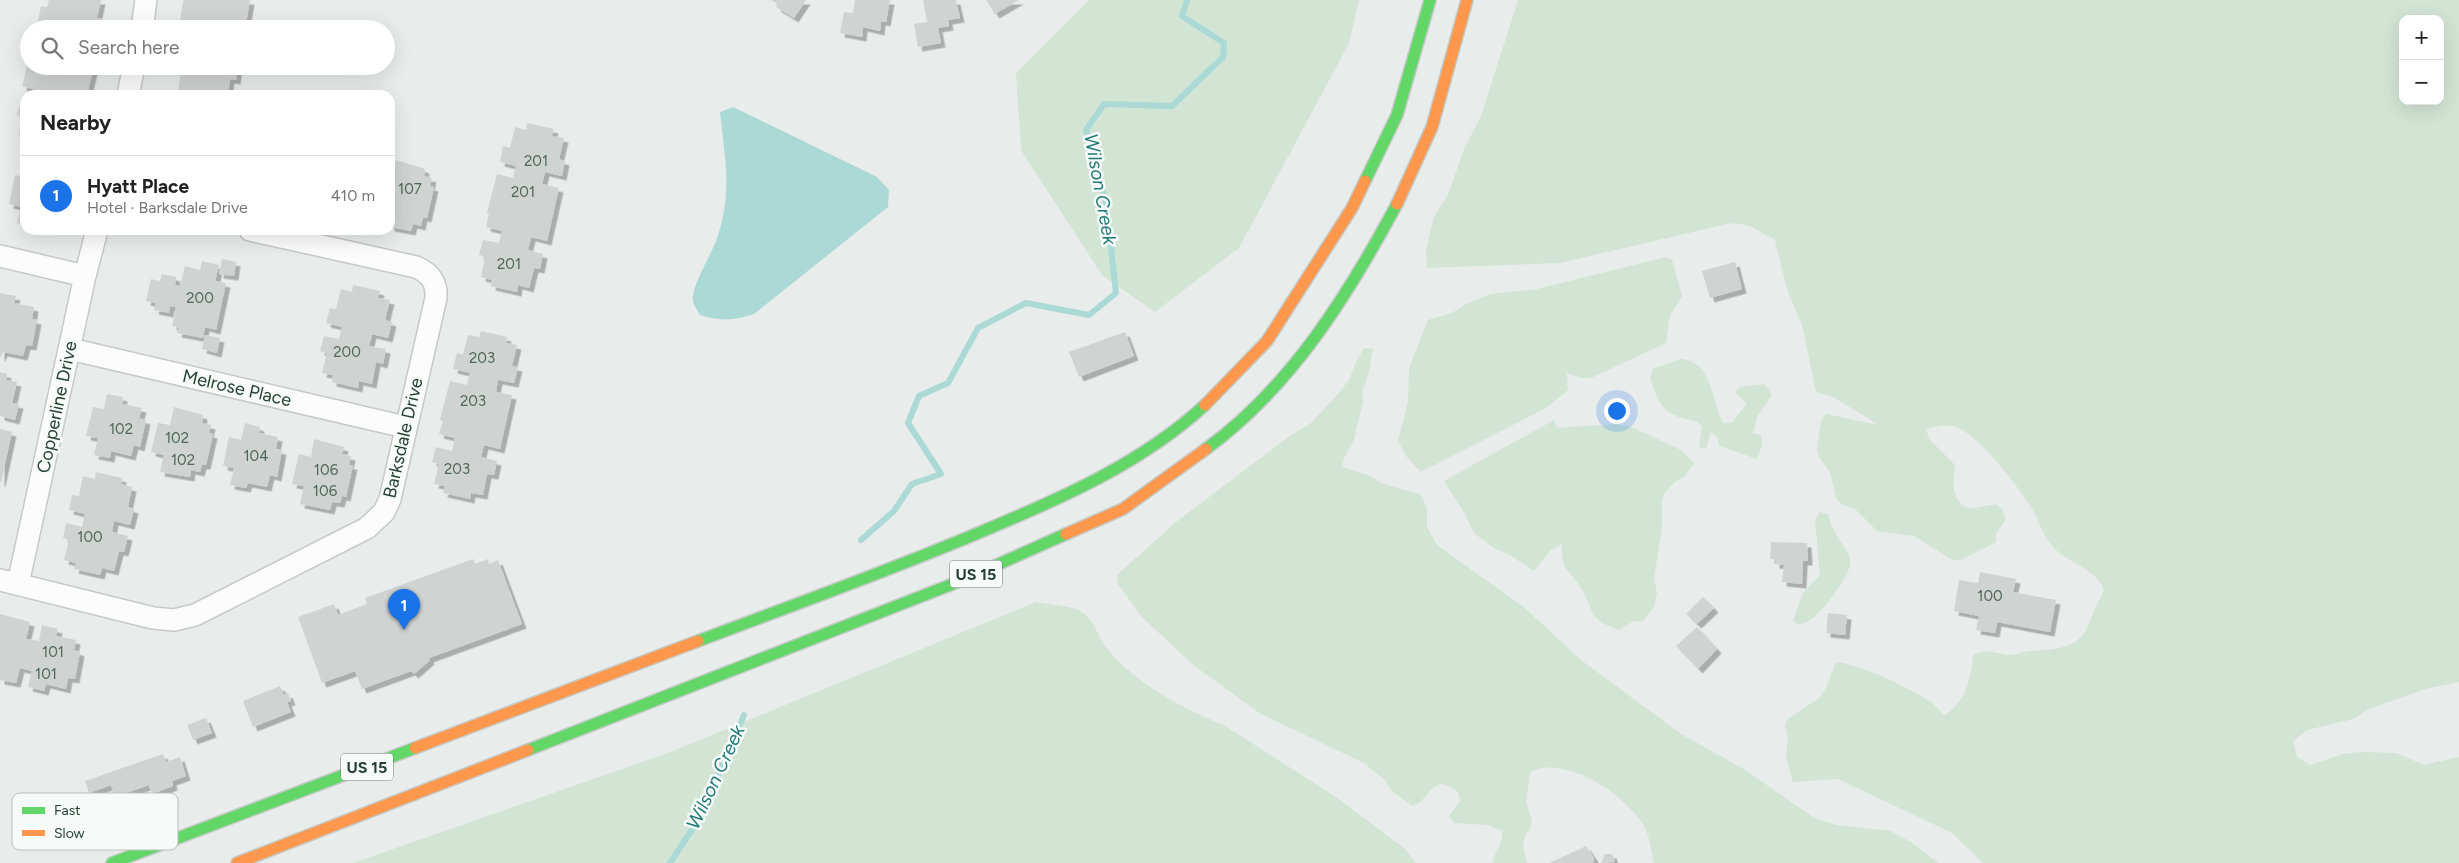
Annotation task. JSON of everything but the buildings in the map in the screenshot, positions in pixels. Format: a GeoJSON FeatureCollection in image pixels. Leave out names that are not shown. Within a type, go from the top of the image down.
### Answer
{"type":"FeatureCollection","features":[{"type":"Feature","properties":{"kind":"highway","name":"US 15"},"geometry":{"type":"LineString","coordinates":[[178,838],[944,548],[1024,514],[1104,476],[1168,437],[1204,406],[1267,341],[1352,208],[1397,115],[1430,0]]}},
{"type":"Feature","properties":{"kind":"highway","name":"US 15"},"geometry":{"type":"LineString","coordinates":[[237,863],[963,580],[1123,509],[1229,432],[1298,361],[1361,270],[1399,200],[1432,127],[1468,0]]}},
{"type":"Feature","properties":{"kind":"highway","name":"US 15"},"geometry":{"type":"LineString","coordinates":[[112,863],[146,850]]}},
{"type":"Feature","properties":{"kind":"street"},"geometry":{"type":"LineString","coordinates":[[143,20],[146,0]]}},
{"type":"Feature","properties":{"kind":"street"},"geometry":{"type":"LineString","coordinates":[[129,90],[132,75]]}},
{"type":"Feature","properties":{"kind":"street","name":"Copperline Drive"},"geometry":{"type":"LineString","coordinates":[[9,582],[70,348],[84,276],[96,235]]}},
{"type":"Feature","properties":{"kind":"street","name":"Barksdale Drive"},"geometry":{"type":"LineString","coordinates":[[9,582],[153,618],[174,620],[195,615],[352,536],[377,520],[384,512],[390,499],[437,289],[430,276],[416,267],[272,235]]}},
{"type":"Feature","properties":{"kind":"street"},"geometry":{"type":"LineString","coordinates":[[0,256],[84,276]]}},
{"type":"Feature","properties":{"kind":"street","name":"Melrose Place"},"geometry":{"type":"LineString","coordinates":[[70,348],[405,427]]}},
{"type":"Feature","properties":{"kind":"green space"},"geometry":{"type":"Polygon","coordinates":[[[1089,0],[1359,0],[1349,43],[1239,248],[1155,312],[1102,275],[1021,150],[1016,73],[1089,0]]]}},
{"type":"Feature","properties":{"kind":"green space"},"geometry":{"type":"Polygon","coordinates":[[[1518,0],[2459,0],[2459,682],[2425,689],[2367,710],[2353,719],[2307,730],[2293,741],[2297,757],[2310,765],[2343,754],[2361,752],[2396,753],[2424,765],[2459,757],[2459,863],[1983,863],[1952,833],[1838,779],[1793,782],[1786,757],[1788,738],[1785,725],[1789,718],[1818,699],[1825,690],[1836,662],[1858,667],[1911,690],[1931,702],[1944,716],[1957,704],[1966,690],[1971,674],[1973,656],[1981,652],[2013,655],[2029,651],[2065,647],[2075,642],[2086,629],[2104,591],[2101,584],[2091,573],[2062,555],[2052,546],[2029,504],[1986,450],[1974,438],[1962,430],[1949,425],[1926,429],[1929,439],[1956,466],[1954,485],[1957,498],[1961,503],[1966,507],[1973,508],[1997,505],[2002,509],[2006,519],[1996,534],[1996,542],[1961,560],[1952,560],[1914,536],[1877,531],[1855,509],[1841,504],[1836,498],[1830,472],[1819,457],[1817,448],[1821,421],[1826,414],[1879,425],[1833,397],[1816,392],[1802,325],[1787,289],[1775,240],[1752,227],[1736,223],[1727,224],[1560,263],[1427,268],[1426,249],[1434,217],[1448,194],[1465,147],[1481,116],[1518,0]]]}},
{"type":"Feature","properties":{"kind":"green space"},"geometry":{"type":"Polygon","coordinates":[[[1666,257],[1672,260],[1682,296],[1670,315],[1666,343],[1591,378],[1582,378],[1567,373],[1568,390],[1546,408],[1421,472],[1406,456],[1398,441],[1408,402],[1409,368],[1428,320],[1452,313],[1466,304],[1490,294],[1537,289],[1666,257]]]}},
{"type":"Feature","properties":{"kind":"green space"},"geometry":{"type":"Polygon","coordinates":[[[1364,348],[1373,349],[1368,376],[1362,392],[1363,401],[1354,440],[1344,458],[1342,467],[1371,476],[1381,483],[1420,494],[1427,508],[1427,527],[1437,545],[1525,608],[1581,660],[1681,734],[1747,771],[1814,818],[1836,825],[1890,831],[1911,842],[1938,863],[1654,863],[1646,830],[1624,802],[1593,781],[1577,773],[1560,768],[1544,768],[1530,772],[1526,802],[1532,820],[1530,829],[1525,835],[1523,845],[1527,863],[1493,863],[1502,839],[1502,831],[1488,825],[1454,823],[1449,816],[1460,801],[1458,792],[1449,786],[1437,785],[1412,806],[1391,790],[1385,780],[1364,763],[1261,714],[1193,665],[1142,617],[1118,584],[1117,575],[1176,522],[1290,436],[1311,423],[1340,392],[1350,378],[1364,348]]]}},
{"type":"Feature","properties":{"kind":"green space"},"geometry":{"type":"Polygon","coordinates":[[[1680,359],[1691,361],[1699,366],[1705,374],[1724,424],[1732,422],[1747,404],[1735,392],[1740,387],[1764,384],[1769,389],[1772,395],[1757,417],[1753,433],[1761,435],[1762,445],[1757,459],[1719,446],[1717,437],[1711,432],[1706,449],[1699,447],[1702,427],[1695,421],[1671,413],[1661,404],[1650,378],[1653,369],[1680,359]]]}},
{"type":"Feature","properties":{"kind":"green space"},"geometry":{"type":"Polygon","coordinates":[[[1554,420],[1557,428],[1616,424],[1634,428],[1681,450],[1694,463],[1684,477],[1677,480],[1665,492],[1662,500],[1662,529],[1654,578],[1657,593],[1654,607],[1643,621],[1634,621],[1619,630],[1608,626],[1595,617],[1584,593],[1563,563],[1562,544],[1550,551],[1534,571],[1510,555],[1494,548],[1475,534],[1444,481],[1554,420]]]}},
{"type":"Feature","properties":{"kind":"green space"},"geometry":{"type":"Polygon","coordinates":[[[1820,512],[1828,514],[1835,533],[1850,558],[1850,564],[1843,581],[1823,608],[1812,619],[1798,625],[1793,620],[1803,593],[1820,575],[1815,520],[1820,512]]]}},
{"type":"Feature","properties":{"kind":"green space"},"geometry":{"type":"Polygon","coordinates":[[[1036,602],[1068,607],[1083,613],[1092,622],[1108,650],[1133,674],[1177,703],[1224,725],[1337,798],[1405,849],[1416,863],[353,863],[668,753],[1036,602]]]}},
{"type":"Feature","properties":{"kind":"water"},"geometry":{"type":"Polygon","coordinates":[[[733,107],[877,177],[889,190],[888,207],[754,314],[740,318],[721,319],[700,315],[693,301],[693,295],[716,241],[721,224],[726,192],[726,177],[720,112],[733,107]]]}},
{"type":"Feature","properties":{"kind":"waterway","name":"Wilson Creek"},"geometry":{"type":"LineString","coordinates":[[861,540],[894,511],[912,484],[941,474],[908,423],[919,396],[948,383],[978,328],[1026,303],[1089,315],[1116,293],[1106,202],[1086,130],[1104,104],[1172,106],[1223,57],[1224,43],[1182,16],[1187,0]]}},
{"type":"Feature","properties":{"kind":"waterway","name":"Wilson Creek"},"geometry":{"type":"LineString","coordinates":[[670,863],[699,819],[744,715]]}},
{"type":"Feature","properties":{"kind":"traffic: fast"},"geometry":{"type":"LineString","coordinates":[[1365,181],[1397,115],[1430,0]]}},
{"type":"Feature","properties":{"kind":"traffic: fast"},"geometry":{"type":"LineString","coordinates":[[1206,449],[1237,424],[1291,368],[1337,305],[1397,204]]}},
{"type":"Feature","properties":{"kind":"traffic: fast"},"geometry":{"type":"LineString","coordinates":[[698,641],[841,588],[1042,506],[1128,462],[1181,426],[1205,405]]}},
{"type":"Feature","properties":{"kind":"traffic: fast"},"geometry":{"type":"LineString","coordinates":[[528,750],[963,580],[1066,534]]}},
{"type":"Feature","properties":{"kind":"traffic: fast"},"geometry":{"type":"LineString","coordinates":[[178,838],[415,748]]}},
{"type":"Feature","properties":{"kind":"traffic: fast"},"geometry":{"type":"LineString","coordinates":[[112,863],[146,850]]}},
{"type":"Feature","properties":{"kind":"traffic: slow"},"geometry":{"type":"LineString","coordinates":[[1397,204],[1432,127],[1467,0]]}},
{"type":"Feature","properties":{"kind":"traffic: slow"},"geometry":{"type":"LineString","coordinates":[[1205,405],[1267,341],[1352,208],[1365,181]]}},
{"type":"Feature","properties":{"kind":"traffic: slow"},"geometry":{"type":"LineString","coordinates":[[1066,534],[1123,509],[1206,449]]}},
{"type":"Feature","properties":{"kind":"traffic: slow"},"geometry":{"type":"LineString","coordinates":[[415,748],[698,641]]}},
{"type":"Feature","properties":{"kind":"traffic: slow"},"geometry":{"type":"LineString","coordinates":[[237,863],[528,750]]}},
{"type":"Feature","properties":{"kind":"place","name":"Hyatt Place"},"geometry":{"type":"Point","coordinates":[404,630]}}]}
